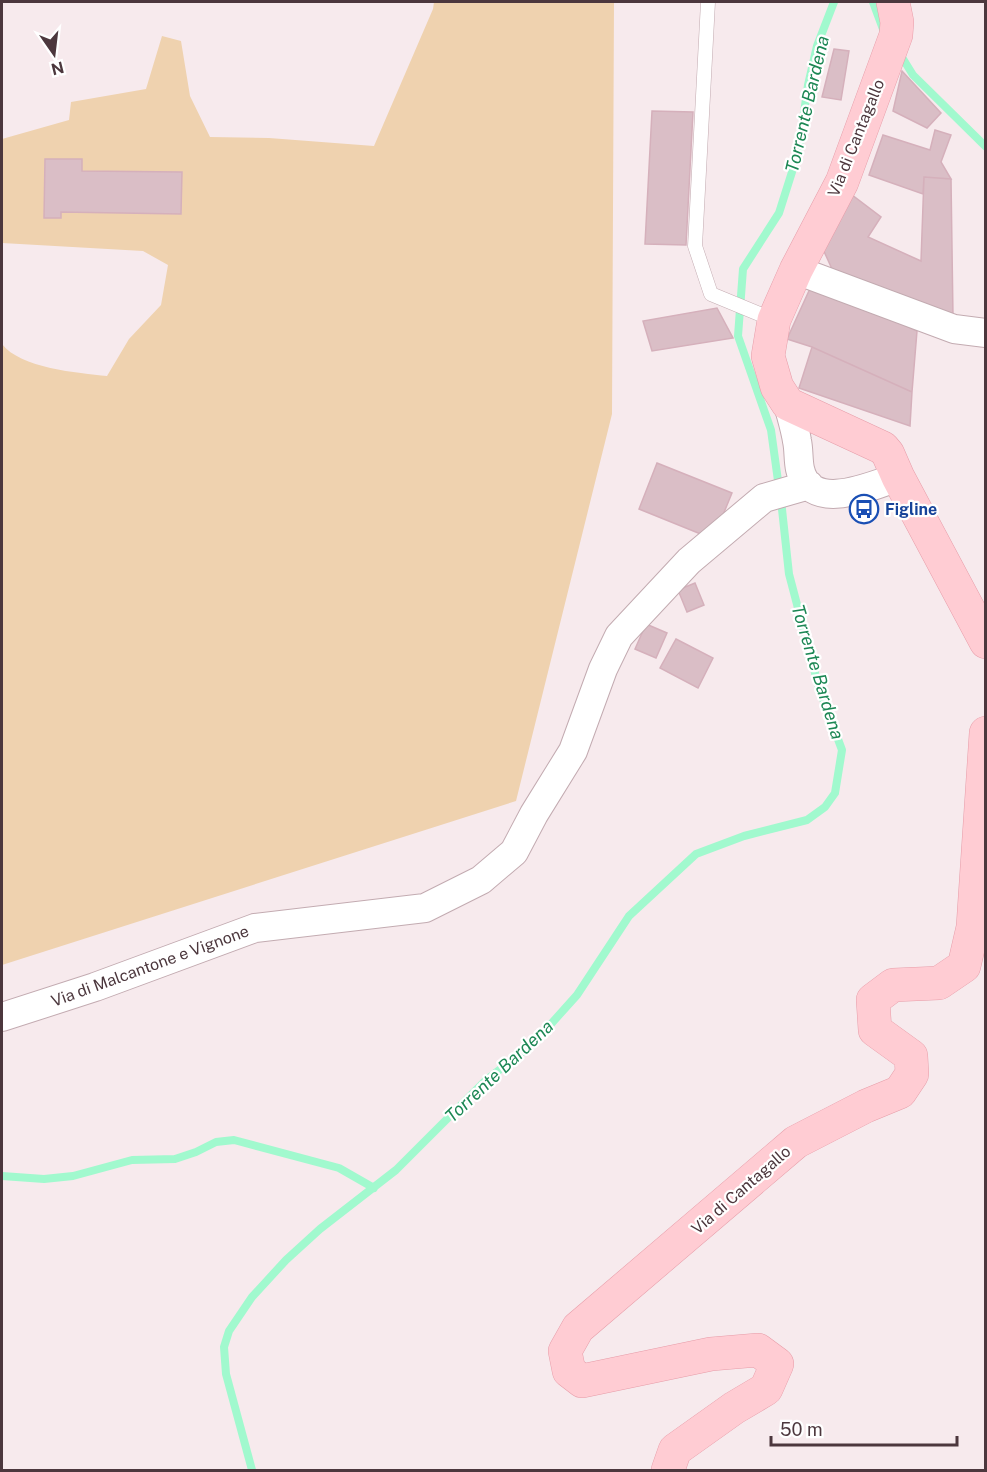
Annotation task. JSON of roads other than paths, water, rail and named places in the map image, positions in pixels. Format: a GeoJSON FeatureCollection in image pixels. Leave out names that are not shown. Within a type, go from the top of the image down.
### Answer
{"type":"FeatureCollection","features":[{"type":"Feature","properties":{"kind":"street","name":"Via di Cantagallo"},"geometry":{"type":"LineString","coordinates":[[789,404],[777,387],[768,356],[774,320],[796,270],[842,182],[896,35],[897,22],[893,2]]}},
{"type":"Feature","properties":{"kind":"street"},"geometry":{"type":"LineString","coordinates":[[796,270],[954,329],[986,333]]}},
{"type":"Feature","properties":{"kind":"street"},"geometry":{"type":"LineString","coordinates":[[789,404],[797,441],[801,487],[829,494],[849,493],[898,477]]}},
{"type":"Feature","properties":{"kind":"street"},"geometry":{"type":"LineString","coordinates":[[789,404],[883,448],[888,454],[986,642]]}},
{"type":"Feature","properties":{"kind":"street","name":"Via di Malcantone e Vignone"},"geometry":{"type":"LineString","coordinates":[[2,1017],[95,987],[255,928],[425,908],[481,880],[514,852],[534,814],[573,751],[603,669],[619,636],[688,561],[764,498],[801,487]]}},
{"type":"Feature","properties":{"kind":"street","name":"Via di Cantagallo"},"geometry":{"type":"LineString","coordinates":[[668,1470],[675,1450],[734,1408],[766,1389],[777,1364],[758,1350],[711,1354],[582,1381],[569,1371],[565,1351],[578,1328],[796,1142],[866,1106],[900,1092],[912,1074],[911,1056],[875,1030],[873,1000],[893,985],[939,983],[964,966],[973,927],[986,733]]}},
{"type":"Feature","properties":{"kind":"lane"},"geometry":{"type":"LineString","coordinates":[[708,2],[695,246],[711,294],[774,320]]}},
{"type":"Feature","properties":{"kind":"waterway","name":"Torrente Bardena"},"geometry":{"type":"LineString","coordinates":[[779,488],[771,430],[738,336],[743,269],[779,213],[798,153],[808,85],[817,46],[834,2]]}},
{"type":"Feature","properties":{"kind":"waterway"},"geometry":{"type":"LineString","coordinates":[[873,2],[883,29]]}},
{"type":"Feature","properties":{"kind":"waterway"},"geometry":{"type":"LineString","coordinates":[[900,54],[913,75],[986,147]]}},
{"type":"Feature","properties":{"kind":"waterway","name":"Torrente Bardena"},"geometry":{"type":"LineString","coordinates":[[252,1470],[226,1374],[224,1347],[229,1331],[252,1297],[286,1260],[320,1229],[396,1170],[485,1081],[533,1044],[577,995],[629,916],[696,854],[744,836],[807,820],[825,807],[835,793],[842,750],[819,688],[789,574],[781,500]]}},
{"type":"Feature","properties":{"kind":"waterway"},"geometry":{"type":"LineString","coordinates":[[2,1176],[44,1179],[73,1176],[132,1160],[175,1159],[216,1142],[234,1140],[339,1168],[374,1188]]}},
{"type":"Feature","properties":{"kind":"place","name":"Figline"},"geometry":{"type":"Point","coordinates":[864,509]}}]}
